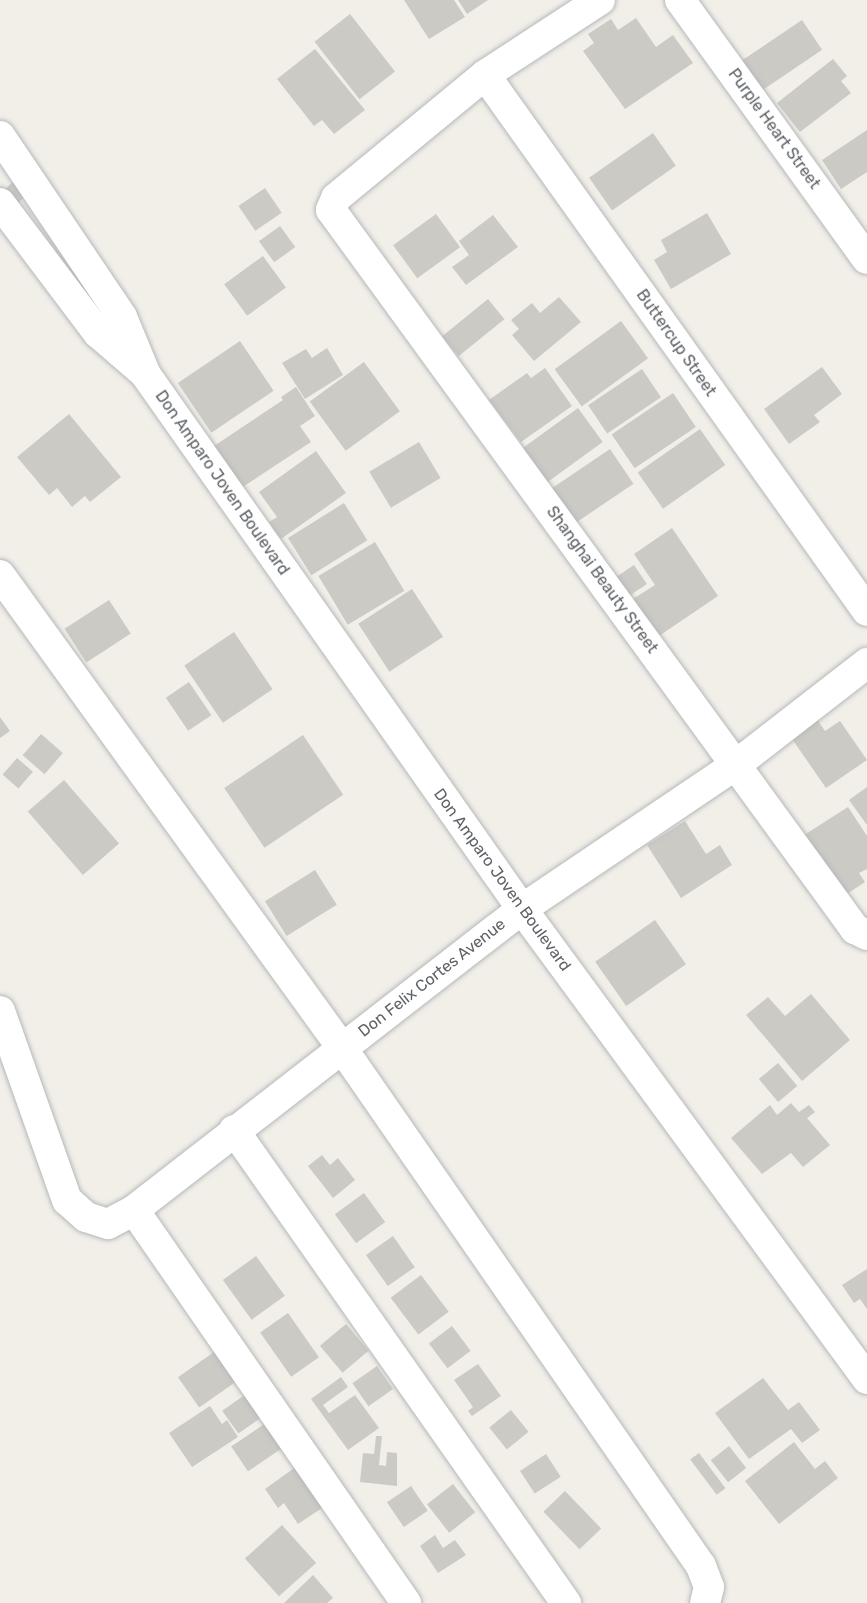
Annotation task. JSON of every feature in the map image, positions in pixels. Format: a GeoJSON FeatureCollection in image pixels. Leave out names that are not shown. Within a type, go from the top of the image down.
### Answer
{"type":"FeatureCollection","features":[{"type":"Feature","properties":{"kind":"street"},"geometry":{"type":"LineString","coordinates":[[485,75],[600,0]]}},
{"type":"Feature","properties":{"kind":"street","name":"Purple Heart Street"},"geometry":{"type":"LineString","coordinates":[[680,0],[867,259]]}},
{"type":"Feature","properties":{"kind":"street","name":"Shanghai Beauty Street"},"geometry":{"type":"LineString","coordinates":[[485,75],[336,198],[331,210],[737,764],[855,929],[867,935]]}},
{"type":"Feature","properties":{"kind":"street","name":"Buttercup Street"},"geometry":{"type":"LineString","coordinates":[[485,75],[867,611]]}},
{"type":"Feature","properties":{"kind":"street","name":"Don Amparo Joven Boulevard"},"geometry":{"type":"LineString","coordinates":[[0,136],[9,169],[72,241],[122,317],[146,375],[522,909],[867,1379]]}},
{"type":"Feature","properties":{"kind":"street","name":"Don Amparo Joven Boulevard"},"geometry":{"type":"LineString","coordinates":[[0,203],[98,333],[146,375]]}},
{"type":"Feature","properties":{"kind":"street"},"geometry":{"type":"LineString","coordinates":[[43,260],[72,241]]}},
{"type":"Feature","properties":{"kind":"street"},"geometry":{"type":"LineString","coordinates":[[0,575],[342,1048],[701,1566],[709,1587],[705,1603]]}},
{"type":"Feature","properties":{"kind":"street","name":"Don Felix Cortes Avenue"},"geometry":{"type":"LineString","coordinates":[[0,1011],[67,1200],[86,1217],[108,1224],[134,1210],[234,1130],[522,909],[737,764],[867,663]]}},
{"type":"Feature","properties":{"kind":"street"},"geometry":{"type":"LineString","coordinates":[[234,1130],[566,1603]]}},
{"type":"Feature","properties":{"kind":"street"},"geometry":{"type":"LineString","coordinates":[[134,1210],[406,1603]]}},
{"type":"Feature","properties":{"kind":"building"},"geometry":{"type":"Polygon","coordinates":[[[404,0],[454,0],[465,17],[429,39],[404,0]]]}},
{"type":"Feature","properties":{"kind":"building"},"geometry":{"type":"Polygon","coordinates":[[[458,0],[488,0],[467,14],[458,0]]]}},
{"type":"Feature","properties":{"kind":"building"},"geometry":{"type":"Polygon","coordinates":[[[350,14],[395,72],[359,99],[315,42],[350,14]]]}},
{"type":"Feature","properties":{"kind":"building"},"geometry":{"type":"Polygon","coordinates":[[[636,18],[656,47],[673,35],[693,63],[625,109],[583,51],[594,43],[588,34],[611,19],[618,30],[636,18]]]}},
{"type":"Feature","properties":{"kind":"building"},"geometry":{"type":"Polygon","coordinates":[[[802,20],[822,50],[762,91],[741,61],[802,20]]]}},
{"type":"Feature","properties":{"kind":"building"},"geometry":{"type":"Polygon","coordinates":[[[315,49],[365,110],[334,134],[322,120],[314,126],[277,79],[315,49]]]}},
{"type":"Feature","properties":{"kind":"building"},"geometry":{"type":"Polygon","coordinates":[[[833,59],[847,76],[841,81],[851,93],[800,132],[777,103],[833,59]]]}},
{"type":"Feature","properties":{"kind":"building"},"geometry":{"type":"Polygon","coordinates":[[[867,130],[867,172],[841,189],[822,160],[867,130]]]}},
{"type":"Feature","properties":{"kind":"building"},"geometry":{"type":"Polygon","coordinates":[[[653,133],[676,166],[612,211],[589,178],[653,133]]]}},
{"type":"Feature","properties":{"kind":"building"},"geometry":{"type":"Polygon","coordinates":[[[15,180],[28,194],[16,205],[3,192],[15,180]]]}},
{"type":"Feature","properties":{"kind":"building"},"geometry":{"type":"Polygon","coordinates":[[[265,188],[282,213],[255,231],[238,206],[265,188]]]}},
{"type":"Feature","properties":{"kind":"building"},"geometry":{"type":"Polygon","coordinates":[[[707,213],[731,254],[671,289],[654,260],[667,252],[661,240],[707,213]]]}},
{"type":"Feature","properties":{"kind":"building"},"geometry":{"type":"Polygon","coordinates":[[[436,214],[460,247],[417,278],[393,245],[436,214]]]}},
{"type":"Feature","properties":{"kind":"building"},"geometry":{"type":"Polygon","coordinates":[[[493,215],[518,247],[466,285],[452,267],[469,255],[459,241],[493,215]]]}},
{"type":"Feature","properties":{"kind":"building"},"geometry":{"type":"Polygon","coordinates":[[[280,226],[295,247],[274,262],[259,241],[280,226]]]}},
{"type":"Feature","properties":{"kind":"building"},"geometry":{"type":"Polygon","coordinates":[[[263,256],[286,288],[247,316],[224,284],[263,256]]]}},
{"type":"Feature","properties":{"kind":"building"},"geometry":{"type":"Polygon","coordinates":[[[559,297],[581,322],[534,361],[512,335],[519,329],[511,320],[532,303],[540,313],[559,297]]]}},
{"type":"Feature","properties":{"kind":"building"},"geometry":{"type":"Polygon","coordinates":[[[488,299],[504,319],[459,356],[442,336],[488,299]]]}},
{"type":"Feature","properties":{"kind":"building"},"geometry":{"type":"Polygon","coordinates":[[[621,321],[648,358],[582,406],[555,369],[621,321]]]}},
{"type":"Feature","properties":{"kind":"building"},"geometry":{"type":"Polygon","coordinates":[[[240,341],[274,391],[211,433],[178,383],[240,341]]]}},
{"type":"Feature","properties":{"kind":"building"},"geometry":{"type":"Polygon","coordinates":[[[327,348],[343,375],[305,399],[282,363],[306,349],[312,358],[327,348]]]}},
{"type":"Feature","properties":{"kind":"building"},"geometry":{"type":"Polygon","coordinates":[[[364,362],[400,411],[346,451],[310,401],[364,362]]]}},
{"type":"Feature","properties":{"kind":"building"},"geometry":{"type":"Polygon","coordinates":[[[822,367],[842,394],[814,415],[820,422],[789,444],[764,409],[822,367]]]}},
{"type":"Feature","properties":{"kind":"building"},"geometry":{"type":"Polygon","coordinates":[[[545,368],[572,406],[521,442],[489,400],[527,373],[531,378],[545,368]]]}},
{"type":"Feature","properties":{"kind":"building"},"geometry":{"type":"Polygon","coordinates":[[[642,369],[661,397],[607,434],[588,405],[642,369]]]}},
{"type":"Feature","properties":{"kind":"building"},"geometry":{"type":"Polygon","coordinates":[[[296,387],[315,416],[300,426],[311,442],[235,492],[208,450],[283,400],[281,397],[296,387]]]}},
{"type":"Feature","properties":{"kind":"building"},"geometry":{"type":"Polygon","coordinates":[[[673,393],[696,427],[635,468],[612,434],[673,393]]]}},
{"type":"Feature","properties":{"kind":"building"},"geometry":{"type":"Polygon","coordinates":[[[578,408],[603,442],[547,483],[522,449],[578,408]]]}},
{"type":"Feature","properties":{"kind":"building"},"geometry":{"type":"Polygon","coordinates":[[[69,414],[121,477],[90,502],[85,496],[72,507],[57,488],[49,495],[17,457],[69,414]]]}},
{"type":"Feature","properties":{"kind":"building"},"geometry":{"type":"Polygon","coordinates":[[[700,429],[725,465],[663,509],[638,473],[700,429]]]}},
{"type":"Feature","properties":{"kind":"building"},"geometry":{"type":"Polygon","coordinates":[[[419,442],[441,478],[391,508],[369,472],[419,442]]]}},
{"type":"Feature","properties":{"kind":"building"},"geometry":{"type":"Polygon","coordinates":[[[610,449],[633,484],[572,525],[549,490],[610,449]]]}},
{"type":"Feature","properties":{"kind":"building"},"geometry":{"type":"Polygon","coordinates":[[[316,451],[346,493],[281,539],[269,522],[277,517],[259,492],[316,451]]]}},
{"type":"Feature","properties":{"kind":"building"},"geometry":{"type":"Polygon","coordinates":[[[344,503],[367,540],[311,575],[288,538],[344,503]]]}},
{"type":"Feature","properties":{"kind":"building"},"geometry":{"type":"Polygon","coordinates":[[[672,528],[718,596],[659,636],[633,599],[655,585],[634,554],[672,528]]]}},
{"type":"Feature","properties":{"kind":"building"},"geometry":{"type":"Polygon","coordinates":[[[375,542],[404,591],[348,625],[318,576],[375,542]]]}},
{"type":"Feature","properties":{"kind":"building"},"geometry":{"type":"Polygon","coordinates":[[[634,565],[647,584],[625,599],[612,580],[634,565]]]}},
{"type":"Feature","properties":{"kind":"building"},"geometry":{"type":"Polygon","coordinates":[[[412,589],[443,637],[389,672],[358,624],[412,589]]]}},
{"type":"Feature","properties":{"kind":"building"},"geometry":{"type":"Polygon","coordinates":[[[109,600],[131,634],[86,662],[65,629],[109,600]]]}},
{"type":"Feature","properties":{"kind":"building"},"geometry":{"type":"Polygon","coordinates":[[[234,632],[273,689],[223,723],[184,666],[234,632]]]}},
{"type":"Feature","properties":{"kind":"building"},"geometry":{"type":"Polygon","coordinates":[[[189,682],[211,715],[188,731],[166,698],[189,682]]]}},
{"type":"Feature","properties":{"kind":"building"},"geometry":{"type":"Polygon","coordinates":[[[0,717],[10,731],[0,738],[0,717]]]}},
{"type":"Feature","properties":{"kind":"building"},"geometry":{"type":"Polygon","coordinates":[[[816,718],[825,731],[840,721],[867,760],[826,788],[790,736],[816,718]]]}},
{"type":"Feature","properties":{"kind":"building"},"geometry":{"type":"Polygon","coordinates":[[[41,734],[63,753],[45,774],[23,755],[41,734]]]}},
{"type":"Feature","properties":{"kind":"building"},"geometry":{"type":"Polygon","coordinates":[[[303,735],[343,795],[265,848],[224,788],[303,735]]]}},
{"type":"Feature","properties":{"kind":"building"},"geometry":{"type":"Polygon","coordinates":[[[17,758],[33,772],[18,788],[3,775],[17,758]]]}},
{"type":"Feature","properties":{"kind":"building"},"geometry":{"type":"Polygon","coordinates":[[[64,780],[119,843],[83,875],[28,811],[64,780]]]}},
{"type":"Feature","properties":{"kind":"building"},"geometry":{"type":"Polygon","coordinates":[[[867,787],[867,825],[849,800],[867,787]]]}},
{"type":"Feature","properties":{"kind":"building"},"geometry":{"type":"Polygon","coordinates":[[[848,807],[867,836],[867,869],[859,873],[865,882],[841,898],[801,837],[848,807]]]}},
{"type":"Feature","properties":{"kind":"building"},"geometry":{"type":"Polygon","coordinates":[[[685,821],[706,854],[720,845],[732,865],[681,898],[647,845],[685,821]]]}},
{"type":"Feature","properties":{"kind":"building"},"geometry":{"type":"Polygon","coordinates":[[[315,870],[337,905],[287,936],[265,901],[315,870]]]}},
{"type":"Feature","properties":{"kind":"building"},"geometry":{"type":"Polygon","coordinates":[[[655,920],[686,964],[626,1006],[595,962],[655,920]]]}},
{"type":"Feature","properties":{"kind":"building"},"geometry":{"type":"Polygon","coordinates":[[[811,994],[850,1040],[802,1081],[746,1015],[768,997],[785,1016],[811,994]]]}},
{"type":"Feature","properties":{"kind":"building"},"geometry":{"type":"Polygon","coordinates":[[[778,1063],[797,1086],[778,1102],[759,1079],[778,1063]]]}},
{"type":"Feature","properties":{"kind":"building"},"geometry":{"type":"Polygon","coordinates":[[[791,1103],[799,1112],[809,1105],[815,1112],[807,1118],[830,1145],[803,1167],[791,1153],[762,1174],[731,1138],[770,1105],[777,1115],[791,1103]]]}},
{"type":"Feature","properties":{"kind":"building"},"geometry":{"type":"Polygon","coordinates":[[[322,1155],[330,1165],[338,1158],[355,1180],[333,1198],[308,1166],[322,1155]]]}},
{"type":"Feature","properties":{"kind":"building"},"geometry":{"type":"Polygon","coordinates":[[[364,1193],[385,1222],[356,1243],[335,1214],[364,1193]]]}},
{"type":"Feature","properties":{"kind":"building"},"geometry":{"type":"Polygon","coordinates":[[[393,1236],[415,1267],[388,1286],[366,1255],[393,1236]]]}},
{"type":"Feature","properties":{"kind":"building"},"geometry":{"type":"Polygon","coordinates":[[[256,1256],[285,1296],[252,1320],[223,1280],[256,1256]]]}},
{"type":"Feature","properties":{"kind":"building"},"geometry":{"type":"Polygon","coordinates":[[[867,1269],[867,1309],[860,1299],[854,1303],[842,1285],[867,1269]]]}},
{"type":"Feature","properties":{"kind":"building"},"geometry":{"type":"Polygon","coordinates":[[[421,1275],[449,1312],[418,1335],[391,1298],[421,1275]]]}},
{"type":"Feature","properties":{"kind":"building"},"geometry":{"type":"Polygon","coordinates":[[[288,1313],[319,1357],[291,1377],[260,1333],[288,1313]]]}},
{"type":"Feature","properties":{"kind":"building"},"geometry":{"type":"Polygon","coordinates":[[[346,1324],[368,1351],[342,1373],[320,1346],[346,1324]]]}},
{"type":"Feature","properties":{"kind":"building"},"geometry":{"type":"Polygon","coordinates":[[[452,1326],[471,1351],[447,1368],[429,1343],[452,1326]]]}},
{"type":"Feature","properties":{"kind":"building"},"geometry":{"type":"Polygon","coordinates":[[[214,1352],[235,1382],[199,1408],[178,1377],[214,1352]]]}},
{"type":"Feature","properties":{"kind":"building"},"geometry":{"type":"Polygon","coordinates":[[[478,1364],[501,1396],[472,1416],[468,1411],[473,1407],[454,1380],[478,1364]]]}},
{"type":"Feature","properties":{"kind":"building"},"geometry":{"type":"Polygon","coordinates":[[[377,1366],[393,1389],[368,1406],[352,1383],[377,1366]]]}},
{"type":"Feature","properties":{"kind":"building"},"geometry":{"type":"Polygon","coordinates":[[[341,1377],[348,1387],[323,1405],[329,1413],[355,1395],[379,1428],[348,1450],[311,1399],[341,1377]]]}},
{"type":"Feature","properties":{"kind":"building"},"geometry":{"type":"Polygon","coordinates":[[[763,1378],[788,1410],[799,1402],[820,1430],[802,1443],[791,1429],[749,1459],[715,1413],[763,1378]]]}},
{"type":"Feature","properties":{"kind":"building"},"geometry":{"type":"Polygon","coordinates":[[[246,1394],[262,1417],[238,1434],[222,1411],[246,1394]]]}},
{"type":"Feature","properties":{"kind":"building"},"geometry":{"type":"Polygon","coordinates":[[[210,1406],[222,1424],[227,1420],[238,1437],[192,1467],[169,1433],[210,1406]]]}},
{"type":"Feature","properties":{"kind":"building"},"geometry":{"type":"Polygon","coordinates":[[[511,1410],[529,1432],[507,1449],[489,1428],[511,1410]]]}},
{"type":"Feature","properties":{"kind":"building"},"geometry":{"type":"Polygon","coordinates":[[[266,1423],[283,1448],[248,1471],[231,1446],[266,1423]]]}},
{"type":"Feature","properties":{"kind":"building"},"geometry":{"type":"Polygon","coordinates":[[[376,1436],[382,1436],[379,1465],[386,1466],[387,1452],[397,1453],[397,1486],[360,1482],[363,1453],[374,1454],[376,1436]]]}},
{"type":"Feature","properties":{"kind":"building"},"geometry":{"type":"Polygon","coordinates":[[[794,1442],[815,1469],[825,1461],[838,1478],[779,1524],[745,1481],[794,1442]]]}},
{"type":"Feature","properties":{"kind":"building"},"geometry":{"type":"Polygon","coordinates":[[[729,1446],[746,1468],[728,1482],[711,1460],[729,1446]]]}},
{"type":"Feature","properties":{"kind":"building"},"geometry":{"type":"Polygon","coordinates":[[[699,1453],[725,1488],[717,1495],[690,1460],[699,1453]]]}},
{"type":"Feature","properties":{"kind":"building"},"geometry":{"type":"Polygon","coordinates":[[[546,1454],[561,1477],[535,1494],[520,1471],[546,1454]]]}},
{"type":"Feature","properties":{"kind":"building"},"geometry":{"type":"Polygon","coordinates":[[[297,1466],[325,1506],[298,1524],[284,1503],[278,1508],[265,1489],[297,1466]]]}},
{"type":"Feature","properties":{"kind":"building"},"geometry":{"type":"Polygon","coordinates":[[[453,1484],[475,1512],[449,1533],[427,1504],[453,1484]]]}},
{"type":"Feature","properties":{"kind":"building"},"geometry":{"type":"Polygon","coordinates":[[[411,1486],[428,1511],[404,1527],[387,1502],[411,1486]]]}},
{"type":"Feature","properties":{"kind":"building"},"geometry":{"type":"Polygon","coordinates":[[[565,1491],[601,1528],[580,1549],[543,1512],[565,1491]]]}},
{"type":"Feature","properties":{"kind":"building"},"geometry":{"type":"Polygon","coordinates":[[[282,1525],[316,1563],[279,1596],[245,1558],[282,1525]]]}},
{"type":"Feature","properties":{"kind":"building"},"geometry":{"type":"Polygon","coordinates":[[[435,1535],[443,1548],[455,1540],[466,1555],[438,1573],[420,1546],[435,1535]]]}},
{"type":"Feature","properties":{"kind":"building"},"geometry":{"type":"Polygon","coordinates":[[[313,1575],[333,1598],[327,1603],[284,1603],[313,1575]]]}}]}
